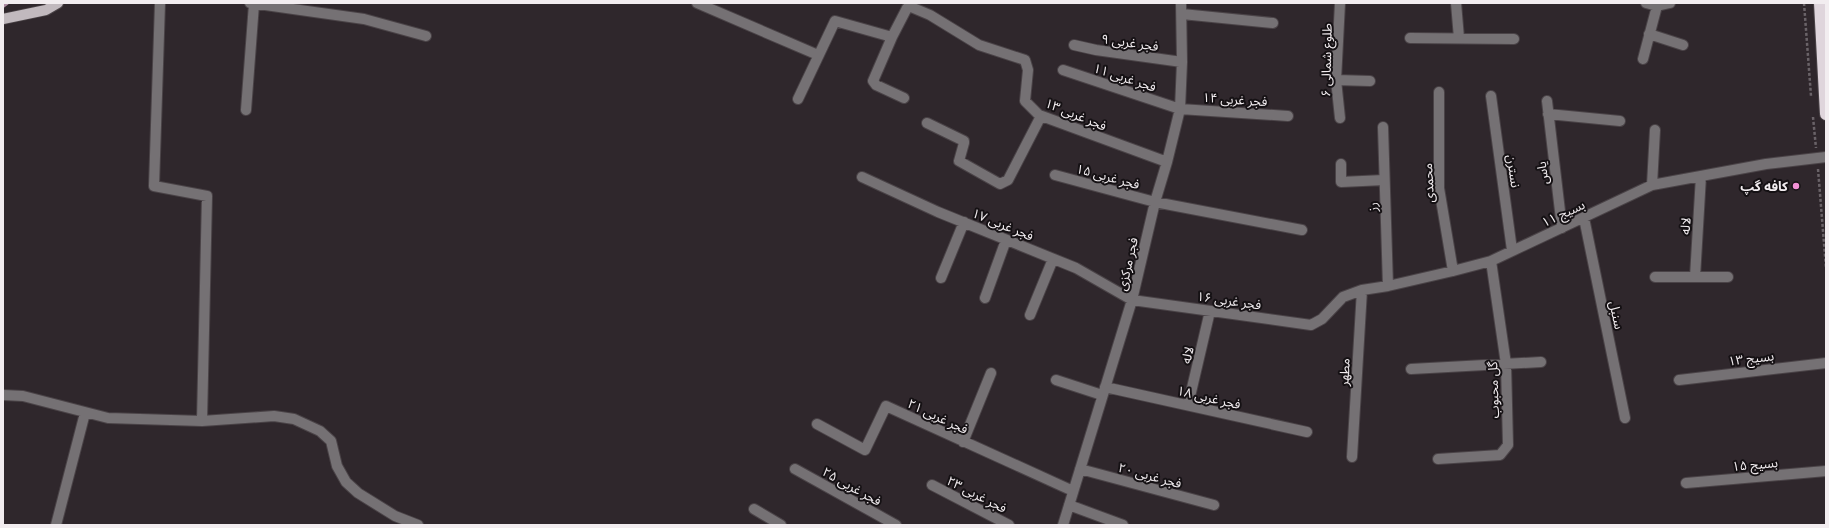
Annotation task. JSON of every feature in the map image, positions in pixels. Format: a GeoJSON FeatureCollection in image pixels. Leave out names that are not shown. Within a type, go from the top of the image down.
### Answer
{"type":"FeatureCollection","features":[{"type":"Feature","properties":{"kind":"highway"},"geometry":{"type":"LineString","coordinates":[[1820,3],[1826,103]]}},
{"type":"Feature","properties":{"kind":"highway"},"geometry":{"type":"LineString","coordinates":[[1826,99],[1826,114]]}},
{"type":"Feature","properties":{"kind":"main road"},"geometry":{"type":"LineString","coordinates":[[3,19],[46,10],[58,3]]}},
{"type":"Feature","properties":{"kind":"street"},"geometry":{"type":"LineString","coordinates":[[160,3],[154,186],[207,196],[202,421]]}},
{"type":"Feature","properties":{"kind":"street"},"geometry":{"type":"LineString","coordinates":[[246,110],[252,3],[364,19],[426,36]]}},
{"type":"Feature","properties":{"kind":"street"},"geometry":{"type":"LineString","coordinates":[[697,3],[818,55]]}},
{"type":"Feature","properties":{"kind":"street","name":"فجر مرکزی"},"geometry":{"type":"LineString","coordinates":[[1063,525],[1132,300],[1155,202],[1167,162],[1180,108],[1182,14],[1180,3]]}},
{"type":"Feature","properties":{"kind":"street","name":"طلوع شمالی ۶"},"geometry":{"type":"LineString","coordinates":[[1340,3],[1336,80],[1340,118]]}},
{"type":"Feature","properties":{"kind":"street"},"geometry":{"type":"LineString","coordinates":[[1456,3],[1459,38]]}},
{"type":"Feature","properties":{"kind":"street"},"geometry":{"type":"LineString","coordinates":[[1646,3],[1657,6],[1670,3]]}},
{"type":"Feature","properties":{"kind":"street"},"geometry":{"type":"LineString","coordinates":[[1643,59],[1657,6]]}},
{"type":"Feature","properties":{"kind":"street","name":"فجر غربی ۱۳"},"geometry":{"type":"LineString","coordinates":[[904,98],[876,85],[873,81],[892,37],[907,8],[911,7],[930,15],[979,46],[1025,60],[1028,70],[1025,101],[1041,116],[1167,162]]}},
{"type":"Feature","properties":{"kind":"street"},"geometry":{"type":"LineString","coordinates":[[1182,14],[1273,23]]}},
{"type":"Feature","properties":{"kind":"street"},"geometry":{"type":"LineString","coordinates":[[798,99],[835,21],[892,37]]}},
{"type":"Feature","properties":{"kind":"street"},"geometry":{"type":"LineString","coordinates":[[1650,34],[1683,45]]}},
{"type":"Feature","properties":{"kind":"street"},"geometry":{"type":"LineString","coordinates":[[1410,38],[1514,39]]}},
{"type":"Feature","properties":{"kind":"street","name":"فجر غربی ۹"},"geometry":{"type":"LineString","coordinates":[[1074,45],[1096,50],[1182,62]]}},
{"type":"Feature","properties":{"kind":"street","name":"فجر غربی ۱۱"},"geometry":{"type":"LineString","coordinates":[[1063,70],[1180,108]]}},
{"type":"Feature","properties":{"kind":"street"},"geometry":{"type":"LineString","coordinates":[[1336,80],[1370,81]]}},
{"type":"Feature","properties":{"kind":"street","name":"محمدی"},"geometry":{"type":"LineString","coordinates":[[1439,92],[1439,188],[1453,271]]}},
{"type":"Feature","properties":{"kind":"street","name":"نسترن"},"geometry":{"type":"LineString","coordinates":[[1491,96],[1512,250]]}},
{"type":"Feature","properties":{"kind":"street","name":"یاس"},"geometry":{"type":"LineString","coordinates":[[1547,101],[1562,228]]}},
{"type":"Feature","properties":{"kind":"street","name":"فجر غربی ۱۴"},"geometry":{"type":"LineString","coordinates":[[1180,108],[1288,116]]}},
{"type":"Feature","properties":{"kind":"street"},"geometry":{"type":"LineString","coordinates":[[1548,114],[1620,121]]}},
{"type":"Feature","properties":{"kind":"street"},"geometry":{"type":"LineString","coordinates":[[927,123],[964,141],[959,161],[1000,184],[1008,180],[1041,116]]}},
{"type":"Feature","properties":{"kind":"street","name":"رز"},"geometry":{"type":"LineString","coordinates":[[1383,127],[1388,286]]}},
{"type":"Feature","properties":{"kind":"street"},"geometry":{"type":"LineString","coordinates":[[1652,185],[1655,130]]}},
{"type":"Feature","properties":{"kind":"street","name":"بسیج ۱۱"},"geometry":{"type":"LineString","coordinates":[[1322,319],[1338,301],[1362,290],[1388,286],[1491,261],[1652,185],[1821,155]]}},
{"type":"Feature","properties":{"kind":"street"},"geometry":{"type":"LineString","coordinates":[[1341,164],[1341,182],[1384,180]]}},
{"type":"Feature","properties":{"kind":"street","name":"فجر غربی ۱۵"},"geometry":{"type":"LineString","coordinates":[[1055,175],[1155,202],[1302,230]]}},
{"type":"Feature","properties":{"kind":"street","name":"لاله"},"geometry":{"type":"LineString","coordinates":[[1695,277],[1701,176]]}},
{"type":"Feature","properties":{"kind":"street","name":"فجر غربی ۱۷"},"geometry":{"type":"LineString","coordinates":[[862,177],[1006,240],[1076,268],[1132,300]]}},
{"type":"Feature","properties":{"kind":"street","name":"سنبل"},"geometry":{"type":"LineString","coordinates":[[1584,218],[1625,418]]}},
{"type":"Feature","properties":{"kind":"street"},"geometry":{"type":"LineString","coordinates":[[941,278],[964,222]]}},
{"type":"Feature","properties":{"kind":"street"},"geometry":{"type":"LineString","coordinates":[[985,298],[1006,240]]}},
{"type":"Feature","properties":{"kind":"street"},"geometry":{"type":"LineString","coordinates":[[1030,315],[1053,259]]}},
{"type":"Feature","properties":{"kind":"street","name":"گل محبوب"},"geometry":{"type":"LineString","coordinates":[[1438,459],[1500,455],[1508,445],[1506,364],[1491,261]]}},
{"type":"Feature","properties":{"kind":"street"},"geometry":{"type":"LineString","coordinates":[[1655,277],[1728,277]]}},
{"type":"Feature","properties":{"kind":"street","name":"مطهر"},"geometry":{"type":"LineString","coordinates":[[1352,457],[1362,290]]}},
{"type":"Feature","properties":{"kind":"street","name":"فجر غربی ۱۶"},"geometry":{"type":"LineString","coordinates":[[1132,300],[1311,325],[1322,319]]}},
{"type":"Feature","properties":{"kind":"street","name":"لاله"},"geometry":{"type":"LineString","coordinates":[[1188,406],[1210,311]]}},
{"type":"Feature","properties":{"kind":"street"},"geometry":{"type":"LineString","coordinates":[[1411,369],[1541,362]]}},
{"type":"Feature","properties":{"kind":"street","name":"بسیج ۱۳"},"geometry":{"type":"LineString","coordinates":[[1679,380],[1826,363]]}},
{"type":"Feature","properties":{"kind":"street"},"geometry":{"type":"LineString","coordinates":[[963,442],[991,373]]}},
{"type":"Feature","properties":{"kind":"street","name":"فجر غربی ۱۸"},"geometry":{"type":"LineString","coordinates":[[1056,380],[1104,391],[1188,406],[1307,432]]}},
{"type":"Feature","properties":{"kind":"street"},"geometry":{"type":"LineString","coordinates":[[3,395],[23,396],[97,417],[119,419],[202,421],[274,416],[294,419],[320,431],[332,441],[337,466],[346,482],[370,501],[395,516],[418,525]]}},
{"type":"Feature","properties":{"kind":"street","name":"فجر غربی ۲۱"},"geometry":{"type":"LineString","coordinates":[[817,424],[865,450],[886,406],[1073,491]]}},
{"type":"Feature","properties":{"kind":"street"},"geometry":{"type":"LineString","coordinates":[[56,525],[85,414]]}},
{"type":"Feature","properties":{"kind":"street","name":"فجر غربی ۲۵"},"geometry":{"type":"LineString","coordinates":[[795,469],[896,525]]}},
{"type":"Feature","properties":{"kind":"street","name":"فجر غربی ۲۰"},"geometry":{"type":"LineString","coordinates":[[1080,469],[1214,505]]}},
{"type":"Feature","properties":{"kind":"street","name":"بسیج ۱۵"},"geometry":{"type":"LineString","coordinates":[[1686,483],[1826,471]]}},
{"type":"Feature","properties":{"kind":"street","name":"فجر غربی ۲۳"},"geometry":{"type":"LineString","coordinates":[[932,485],[1009,525]]}},
{"type":"Feature","properties":{"kind":"street"},"geometry":{"type":"LineString","coordinates":[[1069,505],[1123,525]]}},
{"type":"Feature","properties":{"kind":"street"},"geometry":{"type":"LineString","coordinates":[[754,509],[781,525]]}},
{"type":"Feature","properties":{"kind":"path"},"geometry":{"type":"LineString","coordinates":[[1804,3],[1812,100]]}},
{"type":"Feature","properties":{"kind":"path"},"geometry":{"type":"LineString","coordinates":[[1813,115],[1821,155]]}},
{"type":"Feature","properties":{"kind":"path"},"geometry":{"type":"LineString","coordinates":[[1818,168],[1826,268]]}},
{"type":"Feature","properties":{"kind":"waterway"},"geometry":{"type":"LineString","coordinates":[[3,6],[7,3]]}},
{"type":"Feature","properties":{"kind":"place","name":"کافه گپ"},"geometry":{"type":"Point","coordinates":[1796,186]}}]}
